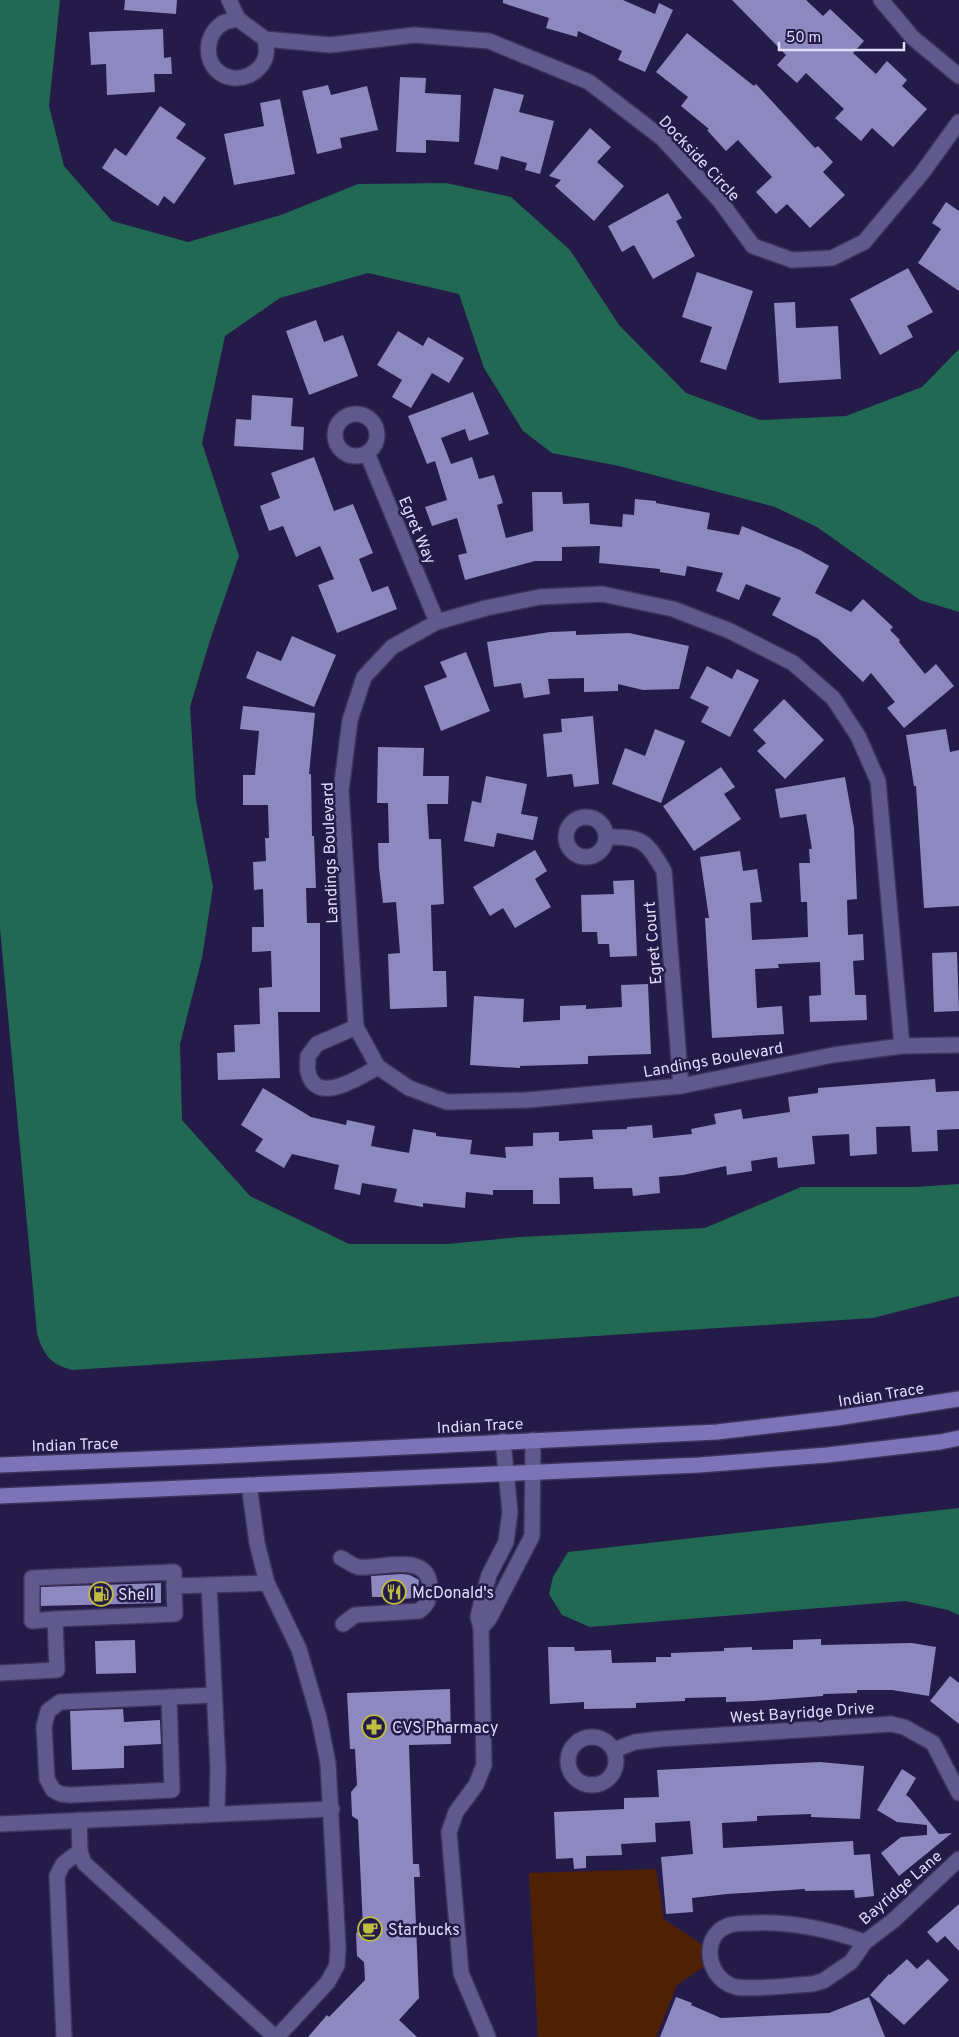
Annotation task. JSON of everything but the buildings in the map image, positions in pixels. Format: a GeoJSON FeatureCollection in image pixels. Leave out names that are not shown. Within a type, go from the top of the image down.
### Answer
{"type":"FeatureCollection","features":[{"type":"Feature","properties":{"kind":"main road","name":"Indian Trace"},"geometry":{"type":"LineString","coordinates":[[0,1465],[717,1432],[837,1418],[959,1400]]}},
{"type":"Feature","properties":{"kind":"main road"},"geometry":{"type":"LineString","coordinates":[[0,1496],[708,1464],[827,1455],[940,1442],[959,1438]]}},
{"type":"Feature","properties":{"kind":"street"},"geometry":{"type":"LineString","coordinates":[[229,0],[238,19],[265,39],[266,54],[260,68],[248,76],[234,78],[220,73],[210,62],[208,47],[213,33],[223,23],[238,19]]}},
{"type":"Feature","properties":{"kind":"street"},"geometry":{"type":"LineString","coordinates":[[882,0],[914,38],[959,76]]}},
{"type":"Feature","properties":{"kind":"street","name":"Dockside Circle"},"geometry":{"type":"LineString","coordinates":[[265,39],[330,44],[415,35],[489,42],[589,82],[662,138],[720,201],[753,246],[792,260],[832,258],[864,242],[922,173],[959,122]]}},
{"type":"Feature","properties":{"kind":"street","name":"Egret Way"},"geometry":{"type":"LineString","coordinates":[[367,453],[437,622]]}},
{"type":"Feature","properties":{"kind":"street","name":"Landings Boulevard"},"geometry":{"type":"LineString","coordinates":[[902,1046],[878,781],[858,736],[833,698],[793,663],[730,631],[673,609],[602,594],[540,597],[486,608],[437,622],[392,647],[364,677],[350,720],[341,791],[356,1026],[378,1067],[409,1088],[447,1102],[527,1100],[681,1086],[833,1055],[902,1046],[959,1045]]}},
{"type":"Feature","properties":{"kind":"street","name":"Egret Court"},"geometry":{"type":"LineString","coordinates":[[606,837],[627,837],[648,845],[664,871],[681,1086]]}},
{"type":"Feature","properties":{"kind":"street"},"geometry":{"type":"LineString","coordinates":[[356,1026],[317,1044],[308,1056],[308,1072],[313,1083],[324,1089],[339,1088],[378,1067]]}},
{"type":"Feature","properties":{"kind":"street"},"geometry":{"type":"LineString","coordinates":[[482,1628],[489,1619],[532,1536],[532,1440]]}},
{"type":"Feature","properties":{"kind":"street"},"geometry":{"type":"LineString","coordinates":[[488,2037],[461,1973],[449,1832],[456,1812],[476,1785],[484,1765],[482,1628],[478,1617],[489,1575],[506,1542],[510,1512],[503,1441]]}},
{"type":"Feature","properties":{"kind":"street"},"geometry":{"type":"LineString","coordinates":[[79,1820],[80,1852],[84,1863],[276,2037],[328,1982],[337,1965],[338,1946],[332,1809],[328,1764],[319,1718],[299,1649],[267,1583],[257,1543],[249,1485]]}},
{"type":"Feature","properties":{"kind":"street"},"geometry":{"type":"LineString","coordinates":[[341,1558],[357,1567],[416,1564],[424,1570],[430,1586],[426,1605],[419,1611],[355,1615],[343,1624]]}},
{"type":"Feature","properties":{"kind":"street"},"geometry":{"type":"LineString","coordinates":[[174,1572],[175,1614],[55,1619],[32,1621],[32,1578],[174,1572]]}},
{"type":"Feature","properties":{"kind":"street"},"geometry":{"type":"LineString","coordinates":[[174,1586],[267,1583]]}},
{"type":"Feature","properties":{"kind":"street"},"geometry":{"type":"LineString","coordinates":[[208,1585],[218,1768],[217,1814]]}},
{"type":"Feature","properties":{"kind":"street"},"geometry":{"type":"LineString","coordinates":[[0,1673],[56,1670],[55,1619]]}},
{"type":"Feature","properties":{"kind":"street"},"geometry":{"type":"LineString","coordinates":[[169,1697],[172,1790],[70,1795],[53,1790],[47,1779],[44,1726],[48,1711],[60,1702],[169,1697],[214,1695]]}},
{"type":"Feature","properties":{"kind":"street","name":"West Bayridge Drive"},"geometry":{"type":"LineString","coordinates":[[614,1750],[635,1742],[660,1739],[891,1724],[904,1727],[933,1743],[959,1793]]}},
{"type":"Feature","properties":{"kind":"street"},"geometry":{"type":"LineString","coordinates":[[0,1824],[332,1809]]}},
{"type":"Feature","properties":{"kind":"street"},"geometry":{"type":"LineString","coordinates":[[64,2037],[57,1876],[63,1864],[80,1852]]}},
{"type":"Feature","properties":{"kind":"street","name":"Bayridge Lane"},"geometry":{"type":"LineString","coordinates":[[865,1942],[843,1934],[796,1924],[765,1922],[728,1925],[715,1935],[712,1941],[711,1962],[720,1979],[736,1987],[812,1984],[822,1981],[837,1973],[851,1962],[865,1942],[894,1920],[959,1859]]}},
{"type":"Feature","properties":{"kind":"shaded area"},"geometry":{"type":"Polygon","coordinates":[[[0,0],[60,0],[49,106],[64,166],[112,221],[188,242],[281,215],[358,184],[446,183],[511,197],[570,250],[619,325],[686,393],[760,420],[846,416],[922,387],[959,349],[959,612],[920,600],[817,527],[775,507],[619,466],[552,453],[523,431],[484,368],[459,294],[368,273],[280,298],[225,336],[202,443],[239,556],[210,640],[190,707],[196,800],[213,887],[202,958],[180,1044],[182,1120],[250,1196],[349,1244],[448,1244],[520,1237],[705,1228],[801,1187],[916,1187],[959,1184],[959,1296],[873,1318],[72,1370],[58,1365],[48,1357],[37,1333],[0,928],[0,0]]]}},
{"type":"Feature","properties":{"kind":"shaded area"},"geometry":{"type":"Polygon","coordinates":[[[959,1508],[959,1615],[948,1610],[905,1601],[590,1627],[562,1615],[549,1594],[553,1577],[568,1552],[959,1508]]]}},
{"type":"Feature","properties":{"kind":"shaded area"},"geometry":{"type":"Polygon","coordinates":[[[656,1869],[664,1919],[710,1950],[711,1962],[677,1985],[656,2037],[538,2037],[529,1873],[656,1869]]]}},
{"type":"Feature","properties":{"kind":"place","name":"McDonald's"},"geometry":{"type":"Point","coordinates":[394,1592]}},
{"type":"Feature","properties":{"kind":"place","name":"Shell"},"geometry":{"type":"Point","coordinates":[101,1594]}},
{"type":"Feature","properties":{"kind":"place","name":"CVS Pharmacy"},"geometry":{"type":"Point","coordinates":[374,1727]}},
{"type":"Feature","properties":{"kind":"place","name":"Starbucks"},"geometry":{"type":"Point","coordinates":[370,1929]}}]}
